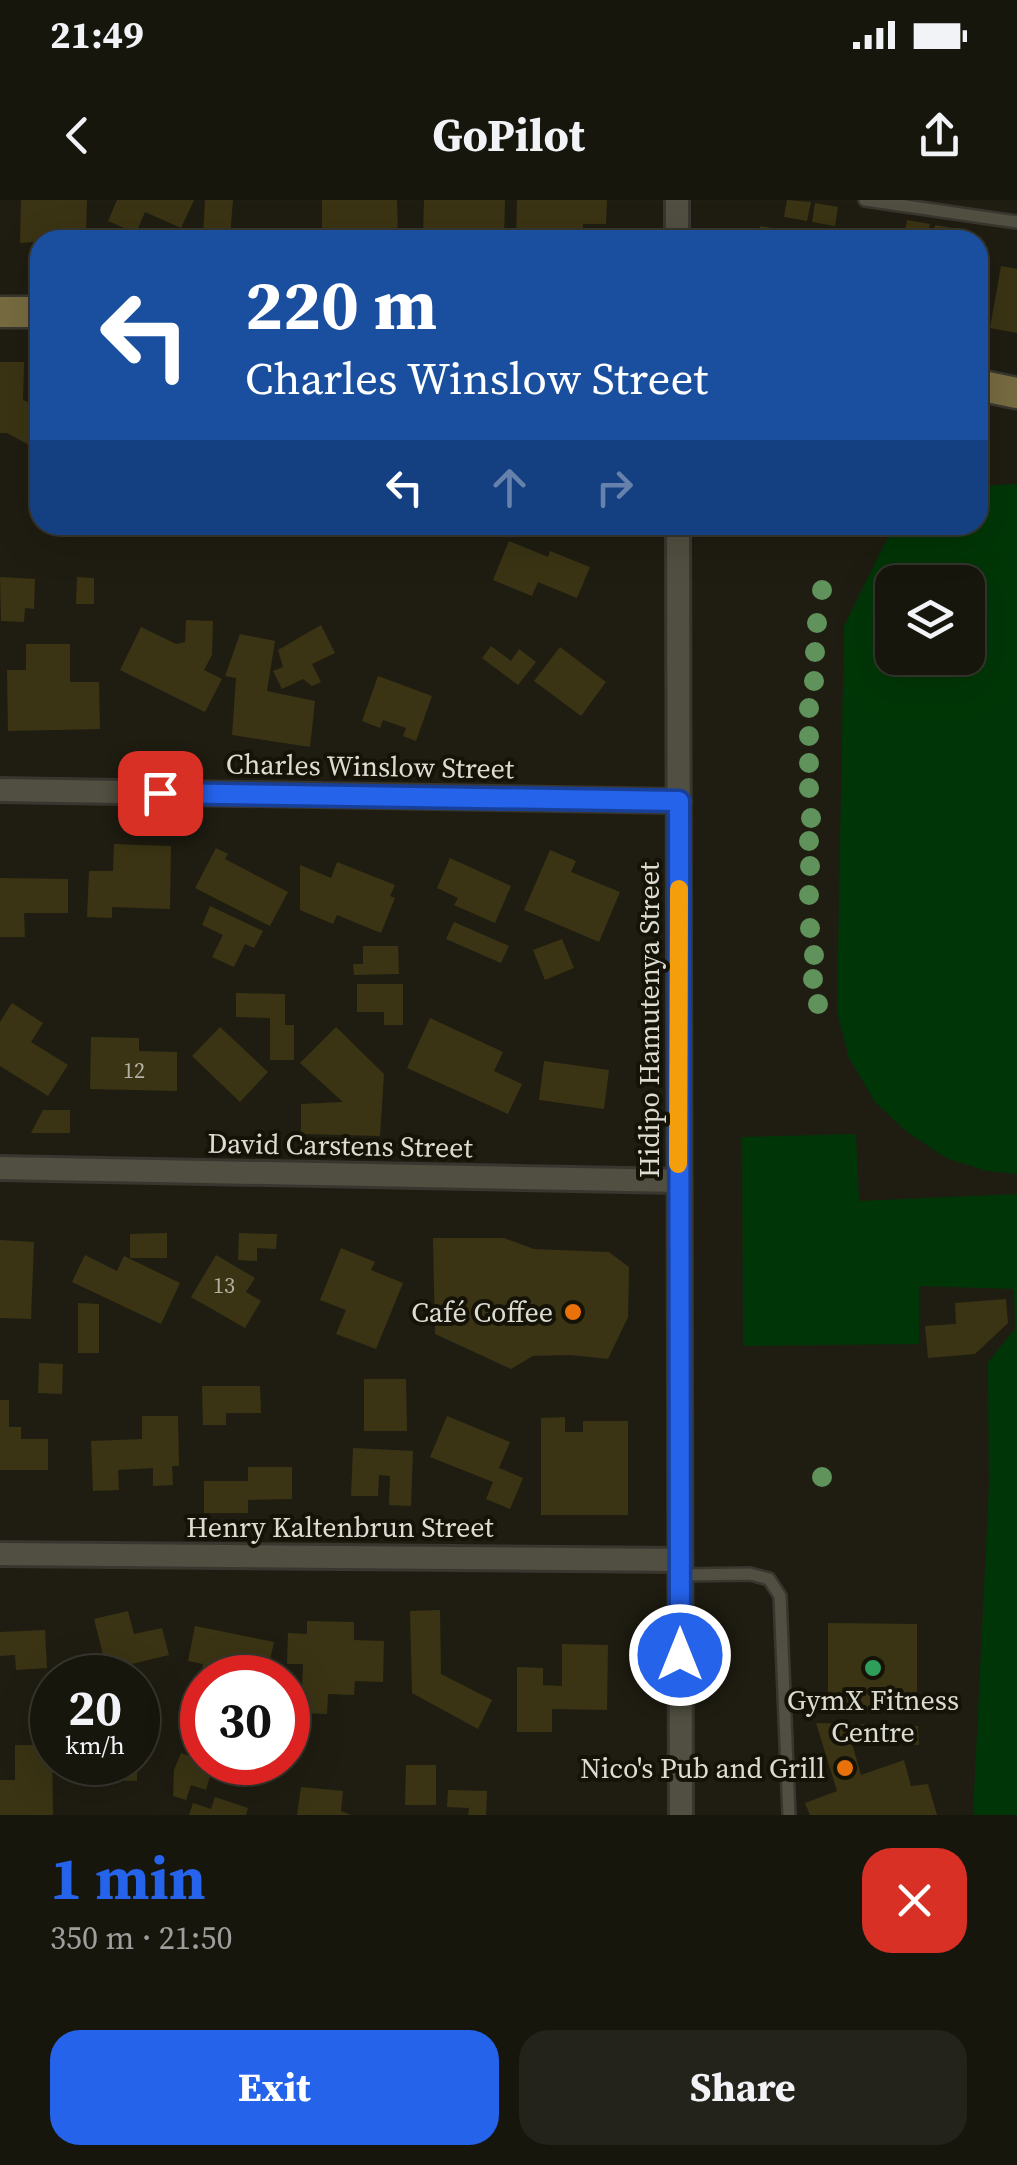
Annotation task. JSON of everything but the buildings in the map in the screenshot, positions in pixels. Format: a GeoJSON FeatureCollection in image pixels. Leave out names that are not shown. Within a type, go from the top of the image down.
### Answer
{"type":"FeatureCollection","features":[{"type":"Feature","properties":{"kind":"main road"},"geometry":{"type":"LineString","coordinates":[[0,312],[30,312]]}},
{"type":"Feature","properties":{"kind":"main road"},"geometry":{"type":"LineString","coordinates":[[988,387],[1017,393]]}},
{"type":"Feature","properties":{"kind":"street"},"geometry":{"type":"LineString","coordinates":[[676,200],[677,230]]}},
{"type":"Feature","properties":{"kind":"street","name":"Hidipo Hamutenya Street"},"geometry":{"type":"LineString","coordinates":[[678,535],[681,1815]]}},
{"type":"Feature","properties":{"kind":"street","name":"Charles Winslow Street"},"geometry":{"type":"LineString","coordinates":[[0,790],[679,801]]}},
{"type":"Feature","properties":{"kind":"street","name":"David Carstens Street"},"geometry":{"type":"LineString","coordinates":[[0,1168],[678,1182]]}},
{"type":"Feature","properties":{"kind":"street","name":"Henry Kaltenbrun Street"},"geometry":{"type":"LineString","coordinates":[[0,1554],[679,1568]]}},
{"type":"Feature","properties":{"kind":"lane"},"geometry":{"type":"LineString","coordinates":[[864,200],[1017,222]]}},
{"type":"Feature","properties":{"kind":"lane"},"geometry":{"type":"LineString","coordinates":[[679,1568],[769,1579],[780,1596],[789,1815]]}},
{"type":"Feature","properties":{"kind":"green space"},"geometry":{"type":"Polygon","coordinates":[[[1017,484],[1017,1174],[987,1171],[946,1158],[907,1132],[875,1102],[849,1058],[837,1012],[844,626],[887,539],[892,535],[988,535],[988,485],[1017,484]]]}},
{"type":"Feature","properties":{"kind":"green space"},"geometry":{"type":"Polygon","coordinates":[[[856,1134],[859,1201],[1017,1194],[1017,1815],[973,1815],[989,1485],[988,1362],[1015,1329],[1014,1289],[919,1286],[919,1344],[743,1346],[742,1137],[856,1134]]]}},
{"type":"Feature","properties":{"kind":"slow traffic"},"geometry":{"type":"LineString","coordinates":[[678,1164],[679,889]]}},
{"type":"Feature","properties":{"kind":"place","name":"Café Coffee"},"geometry":{"type":"Point","coordinates":[573,1312]}},
{"type":"Feature","properties":{"kind":"place","name":"GymX Fitness Centre"},"geometry":{"type":"Point","coordinates":[873,1668]}},
{"type":"Feature","properties":{"kind":"place","name":"Nico's Pub and Grill"},"geometry":{"type":"Point","coordinates":[845,1768]}},
{"type":"Feature","properties":{"kind":"route"},"geometry":{"type":"LineString","coordinates":[[160,793],[679,801],[680,1655]]}}]}
